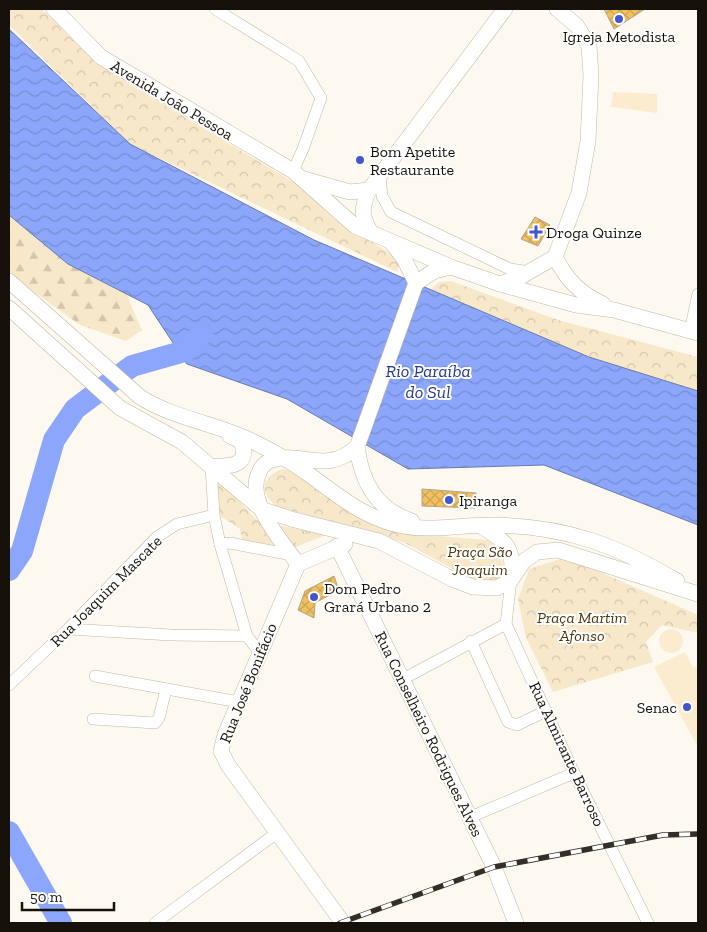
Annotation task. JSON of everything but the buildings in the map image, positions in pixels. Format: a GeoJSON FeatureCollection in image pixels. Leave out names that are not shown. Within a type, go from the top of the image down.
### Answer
{"type":"FeatureCollection","features":[{"type":"Feature","properties":{"kind":"street","name":"Avenida João Pessoa"},"geometry":{"type":"LineString","coordinates":[[54,9],[101,57],[297,175],[355,226],[451,267],[500,284],[576,305],[614,310]]}},
{"type":"Feature","properties":{"kind":"street"},"geometry":{"type":"LineString","coordinates":[[215,9],[299,62],[321,98],[297,175]]}},
{"type":"Feature","properties":{"kind":"street"},"geometry":{"type":"LineString","coordinates":[[371,233],[362,218],[364,203],[369,190],[380,178],[401,145],[505,9]]}},
{"type":"Feature","properties":{"kind":"street"},"geometry":{"type":"LineString","coordinates":[[500,284],[530,272],[555,257],[578,193],[588,141],[591,76],[589,46],[577,26],[557,9]]}},
{"type":"Feature","properties":{"kind":"street","name":"Avenida João Pessoa"},"geometry":{"type":"LineString","coordinates":[[297,175],[350,192],[369,190]]}},
{"type":"Feature","properties":{"kind":"street"},"geometry":{"type":"LineString","coordinates":[[380,178],[382,196],[391,212],[503,266],[530,272]]}},
{"type":"Feature","properties":{"kind":"street"},"geometry":{"type":"LineString","coordinates":[[389,239],[403,257],[415,285]]}},
{"type":"Feature","properties":{"kind":"street"},"geometry":{"type":"LineString","coordinates":[[555,257],[564,275],[574,288],[614,310],[694,332],[698,294]]}},
{"type":"Feature","properties":{"kind":"street"},"geometry":{"type":"LineString","coordinates":[[431,527],[398,516],[377,501],[366,484],[359,465],[358,445],[415,285],[434,271],[451,267]]}},
{"type":"Feature","properties":{"kind":"street"},"geometry":{"type":"LineString","coordinates":[[9,281],[140,397],[161,410],[251,441],[306,471],[340,498],[367,515],[396,525],[431,527],[495,525],[560,532],[598,542],[636,557],[698,594]]}},
{"type":"Feature","properties":{"kind":"street"},"geometry":{"type":"LineString","coordinates":[[9,311],[120,408],[182,442],[261,509],[291,519],[379,542],[473,587],[496,588],[511,580],[524,561],[537,552],[558,550],[698,594]]}},
{"type":"Feature","properties":{"kind":"street"},"geometry":{"type":"LineString","coordinates":[[211,466],[232,466],[239,463],[244,448],[241,441],[215,428]]}},
{"type":"Feature","properties":{"kind":"street"},"geometry":{"type":"LineString","coordinates":[[295,560],[261,509],[254,488],[261,467],[271,460],[328,461],[345,458],[358,445]]}},
{"type":"Feature","properties":{"kind":"street"},"geometry":{"type":"LineString","coordinates":[[211,466],[214,515],[220,544],[247,636],[259,652]]}},
{"type":"Feature","properties":{"kind":"street","name":"Rua Joaquim Mascate"},"geometry":{"type":"LineString","coordinates":[[9,685],[68,629],[157,537],[178,524],[214,515]]}},
{"type":"Feature","properties":{"kind":"street"},"geometry":{"type":"LineString","coordinates":[[403,679],[506,624],[513,563],[510,549],[498,536],[481,526]]}},
{"type":"Feature","properties":{"kind":"street"},"geometry":{"type":"LineString","coordinates":[[220,544],[230,542],[295,560],[366,538]]}},
{"type":"Feature","properties":{"kind":"street","name":"Rua Conselheiro Rodrigues Alves"},"geometry":{"type":"LineString","coordinates":[[337,546],[403,679],[468,818],[494,867],[516,923]]}},
{"type":"Feature","properties":{"kind":"street","name":"Rua José Bonifácio"},"geometry":{"type":"LineString","coordinates":[[295,560],[225,734],[221,751],[228,765],[343,923]]}},
{"type":"Feature","properties":{"kind":"street","name":"Rua Almirante Barroso"},"geometry":{"type":"LineString","coordinates":[[506,624],[574,773],[648,923]]}},
{"type":"Feature","properties":{"kind":"street"},"geometry":{"type":"LineString","coordinates":[[68,629],[154,634],[247,636]]}},
{"type":"Feature","properties":{"kind":"street"},"geometry":{"type":"LineString","coordinates":[[471,641],[508,722],[517,725],[546,711]]}},
{"type":"Feature","properties":{"kind":"street"},"geometry":{"type":"LineString","coordinates":[[95,676],[239,702]]}},
{"type":"Feature","properties":{"kind":"street"},"geometry":{"type":"LineString","coordinates":[[92,719],[155,723],[159,718],[166,689]]}},
{"type":"Feature","properties":{"kind":"street"},"geometry":{"type":"LineString","coordinates":[[468,818],[574,773]]}},
{"type":"Feature","properties":{"kind":"street"},"geometry":{"type":"LineString","coordinates":[[155,923],[278,832]]}},
{"type":"Feature","properties":{"kind":"shaded area"},"geometry":{"type":"Polygon","coordinates":[[[613,92],[657,94],[657,113],[611,107],[613,92]]]}},
{"type":"Feature","properties":{"kind":"shaded area","name":"Senac"},"geometry":{"type":"Polygon","coordinates":[[[671,629],[679,633],[683,641],[679,649],[671,653],[663,649],[659,641],[663,633],[671,629]]]}},
{"type":"Feature","properties":{"kind":"shaded area","name":"Senac"},"geometry":{"type":"Polygon","coordinates":[[[685,652],[693,668],[698,666],[698,747],[654,667],[685,652]]]}},
{"type":"Feature","properties":{"kind":"green space"},"geometry":{"type":"Polygon","coordinates":[[[9,9],[42,9],[98,65],[300,186],[333,218],[401,260],[397,272],[130,144],[9,25],[9,9]]]}},
{"type":"Feature","properties":{"kind":"green space"},"geometry":{"type":"Polygon","coordinates":[[[9,198],[122,284],[142,330],[126,341],[80,325],[9,274],[9,198]]]}},
{"type":"Feature","properties":{"kind":"green space"},"geometry":{"type":"Polygon","coordinates":[[[451,281],[558,320],[698,357],[698,391],[589,357],[430,290],[439,282],[451,281]]]}},
{"type":"Feature","properties":{"kind":"green space","name":"Praça São Joaquim"},"geometry":{"type":"Polygon","coordinates":[[[283,469],[298,472],[373,525],[411,534],[488,540],[500,549],[503,565],[500,577],[490,583],[475,581],[405,543],[276,506],[267,495],[265,484],[271,476],[283,469]]]}},
{"type":"Feature","properties":{"kind":"green space"},"geometry":{"type":"Polygon","coordinates":[[[217,478],[282,546],[242,541],[240,529],[216,513],[217,478]]]}},
{"type":"Feature","properties":{"kind":"green space"},"geometry":{"type":"Polygon","coordinates":[[[277,525],[326,535],[293,548],[277,525]]]}},
{"type":"Feature","properties":{"kind":"green space","name":"Praça Martim Afonso"},"geometry":{"type":"Polygon","coordinates":[[[566,557],[698,615],[698,633],[662,625],[646,642],[653,662],[553,692],[526,638],[518,599],[529,569],[566,557]]]}},
{"type":"Feature","properties":{"kind":"water","name":"Rio Paraíba do Sul"},"geometry":{"type":"Polygon","coordinates":[[[9,29],[130,144],[314,240],[589,357],[698,391],[698,525],[544,465],[408,469],[287,399],[187,364],[148,305],[68,264],[9,215],[9,29]]]}},
{"type":"Feature","properties":{"kind":"waterway"},"geometry":{"type":"LineString","coordinates":[[9,570],[22,551],[54,440],[75,409],[132,366],[185,351],[202,334]]}},
{"type":"Feature","properties":{"kind":"waterway"},"geometry":{"type":"LineString","coordinates":[[9,832],[61,923]]}},
{"type":"Feature","properties":{"kind":"railway"},"geometry":{"type":"LineString","coordinates":[[340,923],[494,867],[663,835],[698,834]]}},
{"type":"Feature","properties":{"kind":"place","name":"Igreja Metodista"},"geometry":{"type":"Point","coordinates":[619,19]}},
{"type":"Feature","properties":{"kind":"place","name":"Bom Apetite Restaurante"},"geometry":{"type":"Point","coordinates":[360,160]}},
{"type":"Feature","properties":{"kind":"place","name":"Droga Quinze"},"geometry":{"type":"Point","coordinates":[536,232]}},
{"type":"Feature","properties":{"kind":"place","name":"Ipiranga"},"geometry":{"type":"Point","coordinates":[449,500]}},
{"type":"Feature","properties":{"kind":"place","name":"Dom Pedro Grará Urbano 2"},"geometry":{"type":"Point","coordinates":[314,597]}},
{"type":"Feature","properties":{"kind":"place","name":"Senac"},"geometry":{"type":"Point","coordinates":[687,707]}}]}
